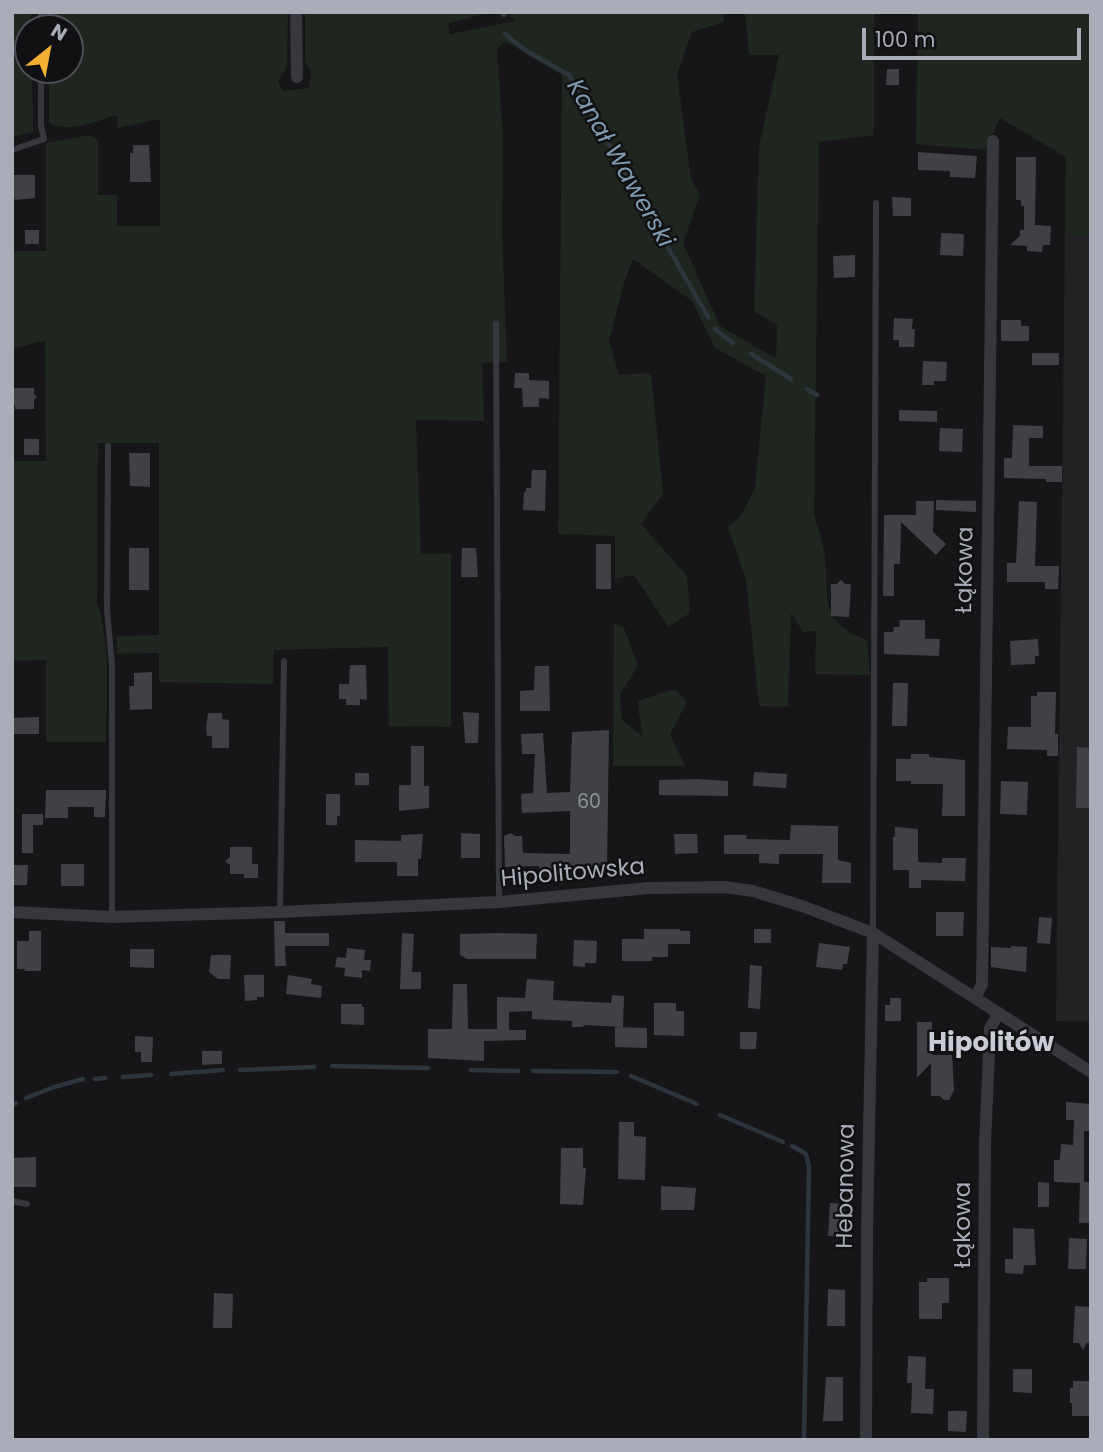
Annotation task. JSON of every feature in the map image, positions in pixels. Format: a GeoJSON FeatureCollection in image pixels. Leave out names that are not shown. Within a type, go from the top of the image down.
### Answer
{"type":"FeatureCollection","features":[{"type":"Feature","properties":{"kind":"street"},"geometry":{"type":"LineString","coordinates":[[296,12],[297,77]]}},
{"type":"Feature","properties":{"kind":"street","name":"Łąkowa"},"geometry":{"type":"LineString","coordinates":[[975,998],[982,985],[993,141]]}},
{"type":"Feature","properties":{"kind":"street","name":"Hipolitowska"},"geometry":{"type":"LineString","coordinates":[[12,912],[111,917],[499,902],[649,888],[710,886],[753,891],[873,933],[1091,1072]]}},
{"type":"Feature","properties":{"kind":"street","name":"Hebanowa"},"geometry":{"type":"LineString","coordinates":[[866,1440],[873,933]]}},
{"type":"Feature","properties":{"kind":"street","name":"Łąkowa"},"geometry":{"type":"LineString","coordinates":[[983,1440],[985,1145],[990,1028],[999,1013]]}},
{"type":"Feature","properties":{"kind":"lane"},"geometry":{"type":"LineString","coordinates":[[12,150],[44,138],[41,125],[41,84]]}},
{"type":"Feature","properties":{"kind":"lane"},"geometry":{"type":"LineString","coordinates":[[873,933],[876,203]]}},
{"type":"Feature","properties":{"kind":"lane"},"geometry":{"type":"LineString","coordinates":[[496,324],[499,902]]}},
{"type":"Feature","properties":{"kind":"lane"},"geometry":{"type":"LineString","coordinates":[[108,446],[107,610],[112,665],[111,917]]}},
{"type":"Feature","properties":{"kind":"lane"},"geometry":{"type":"LineString","coordinates":[[281,912],[284,661]]}},
{"type":"Feature","properties":{"kind":"lane"},"geometry":{"type":"LineString","coordinates":[[12,1201],[27,1204]]}},
{"type":"Feature","properties":{"kind":"shaded area"},"geometry":{"type":"Polygon","coordinates":[[[12,12],[31,12],[14,14],[14,84],[32,84],[33,132],[12,137],[12,12]]]}},
{"type":"Feature","properties":{"kind":"shaded area"},"geometry":{"type":"Polygon","coordinates":[[[288,12],[287,67],[278,82],[283,91],[309,88],[311,70],[305,63],[305,12],[490,12],[448,24],[450,34],[516,21],[509,16],[509,12],[723,12],[724,22],[692,32],[677,74],[691,179],[700,194],[683,243],[720,326],[776,359],[777,325],[754,311],[759,147],[779,55],[749,55],[745,12],[874,12],[874,135],[819,142],[814,514],[824,551],[827,593],[832,615],[851,633],[867,640],[870,675],[815,674],[816,631],[803,632],[791,613],[788,707],[759,706],[746,580],[728,527],[742,514],[755,488],[766,376],[715,348],[692,301],[633,259],[609,341],[619,375],[651,373],[663,494],[641,524],[687,576],[690,613],[668,627],[634,575],[615,579],[615,536],[558,534],[562,75],[505,41],[497,49],[503,138],[502,229],[507,362],[482,363],[484,421],[416,420],[421,553],[451,554],[451,727],[389,726],[388,647],[274,650],[273,684],[159,682],[159,653],[117,654],[117,636],[159,635],[159,443],[98,443],[97,601],[106,653],[106,742],[46,742],[46,660],[12,661],[12,461],[46,461],[45,341],[12,348],[12,251],[46,251],[46,143],[90,135],[98,140],[98,195],[117,195],[117,226],[160,226],[160,119],[118,128],[117,115],[74,127],[49,123],[49,84],[84,84],[84,14],[49,14],[288,12]]]}},
{"type":"Feature","properties":{"kind":"shaded area"},"geometry":{"type":"Polygon","coordinates":[[[918,12],[1091,12],[1091,237],[1065,234],[1066,157],[1000,118],[985,150],[916,144],[918,12]]]}},
{"type":"Feature","properties":{"kind":"shaded area"},"geometry":{"type":"Polygon","coordinates":[[[1065,234],[1091,237],[1091,1022],[1056,1021],[1065,234]]]}},
{"type":"Feature","properties":{"kind":"shaded area"},"geometry":{"type":"Polygon","coordinates":[[[614,623],[624,628],[638,666],[620,694],[622,720],[643,737],[637,701],[675,689],[687,702],[670,734],[685,766],[613,766],[614,623]]]}},
{"type":"Feature","properties":{"kind":"building"},"geometry":{"type":"Polygon","coordinates":[[[887,69],[899,69],[899,85],[886,85],[887,69]]]}},
{"type":"Feature","properties":{"kind":"building"},"geometry":{"type":"Polygon","coordinates":[[[133,145],[149,145],[151,182],[130,182],[130,153],[133,153],[133,145]]]}},
{"type":"Feature","properties":{"kind":"building"},"geometry":{"type":"Polygon","coordinates":[[[918,152],[977,156],[975,178],[950,177],[950,171],[918,170],[918,152]]]}},
{"type":"Feature","properties":{"kind":"building"},"geometry":{"type":"Polygon","coordinates":[[[1016,157],[1036,157],[1035,225],[1051,226],[1050,245],[1043,245],[1042,252],[1027,251],[1027,246],[1010,245],[1020,236],[1020,230],[1024,230],[1024,206],[1021,206],[1021,200],[1016,200],[1016,157]]]}},
{"type":"Feature","properties":{"kind":"building"},"geometry":{"type":"Polygon","coordinates":[[[12,175],[35,175],[35,198],[15,200],[12,193],[12,175]]]}},
{"type":"Feature","properties":{"kind":"building"},"geometry":{"type":"Polygon","coordinates":[[[892,197],[911,198],[911,216],[893,216],[892,197]]]}},
{"type":"Feature","properties":{"kind":"building"},"geometry":{"type":"Polygon","coordinates":[[[25,230],[39,230],[39,244],[25,244],[25,230]]]}},
{"type":"Feature","properties":{"kind":"building"},"geometry":{"type":"Polygon","coordinates":[[[941,233],[964,234],[963,256],[940,255],[941,233]]]}},
{"type":"Feature","properties":{"kind":"building"},"geometry":{"type":"Polygon","coordinates":[[[855,255],[855,277],[834,278],[833,256],[855,255]]]}},
{"type":"Feature","properties":{"kind":"building"},"geometry":{"type":"Polygon","coordinates":[[[894,318],[913,319],[914,347],[899,347],[899,340],[893,340],[894,318]]]}},
{"type":"Feature","properties":{"kind":"building"},"geometry":{"type":"Polygon","coordinates":[[[1001,320],[1021,320],[1021,326],[1029,326],[1029,341],[1001,341],[1001,320]]]}},
{"type":"Feature","properties":{"kind":"building"},"geometry":{"type":"Polygon","coordinates":[[[1032,353],[1059,353],[1059,365],[1032,365],[1032,353]]]}},
{"type":"Feature","properties":{"kind":"building"},"geometry":{"type":"Polygon","coordinates":[[[923,361],[947,362],[946,381],[922,385],[923,361]]]}},
{"type":"Feature","properties":{"kind":"building"},"geometry":{"type":"Polygon","coordinates":[[[515,373],[529,373],[529,380],[549,381],[549,399],[539,398],[539,407],[523,407],[522,388],[514,388],[515,373]]]}},
{"type":"Feature","properties":{"kind":"building"},"geometry":{"type":"Polygon","coordinates":[[[12,388],[34,388],[37,397],[34,400],[34,409],[15,409],[15,405],[12,405],[12,388]]]}},
{"type":"Feature","properties":{"kind":"building"},"geometry":{"type":"Polygon","coordinates":[[[899,410],[937,411],[937,422],[899,421],[899,410]]]}},
{"type":"Feature","properties":{"kind":"building"},"geometry":{"type":"Polygon","coordinates":[[[1013,425],[1043,426],[1043,438],[1029,438],[1029,466],[1062,466],[1062,482],[1004,478],[1004,458],[1012,458],[1013,425]]]}},
{"type":"Feature","properties":{"kind":"building"},"geometry":{"type":"Polygon","coordinates":[[[940,428],[963,429],[962,452],[939,451],[940,428]]]}},
{"type":"Feature","properties":{"kind":"building"},"geometry":{"type":"Polygon","coordinates":[[[24,439],[39,439],[39,455],[24,455],[24,439]]]}},
{"type":"Feature","properties":{"kind":"building"},"geometry":{"type":"Polygon","coordinates":[[[129,453],[150,453],[150,487],[130,486],[129,453]]]}},
{"type":"Feature","properties":{"kind":"building"},"geometry":{"type":"Polygon","coordinates":[[[532,470],[546,470],[545,511],[523,510],[524,491],[531,488],[532,470]]]}},
{"type":"Feature","properties":{"kind":"building"},"geometry":{"type":"Polygon","coordinates":[[[936,500],[976,501],[976,512],[936,510],[936,500]]]}},
{"type":"Feature","properties":{"kind":"building"},"geometry":{"type":"Polygon","coordinates":[[[916,501],[934,501],[933,532],[946,544],[936,555],[901,522],[900,564],[894,564],[894,596],[883,596],[884,515],[916,515],[916,501]]]}},
{"type":"Feature","properties":{"kind":"building"},"geometry":{"type":"Polygon","coordinates":[[[1019,501],[1037,502],[1035,566],[1059,566],[1058,589],[1045,589],[1045,582],[1007,582],[1007,563],[1016,563],[1019,501]]]}},
{"type":"Feature","properties":{"kind":"building"},"geometry":{"type":"Polygon","coordinates":[[[596,544],[611,544],[611,589],[596,589],[596,544]]]}},
{"type":"Feature","properties":{"kind":"building"},"geometry":{"type":"Polygon","coordinates":[[[129,548],[149,548],[149,590],[129,590],[129,548]]]}},
{"type":"Feature","properties":{"kind":"building"},"geometry":{"type":"Polygon","coordinates":[[[462,548],[476,548],[478,577],[461,577],[462,548]]]}},
{"type":"Feature","properties":{"kind":"building"},"geometry":{"type":"Polygon","coordinates":[[[841,580],[845,584],[851,584],[849,617],[831,616],[831,584],[837,584],[841,580]]]}},
{"type":"Feature","properties":{"kind":"building"},"geometry":{"type":"Polygon","coordinates":[[[900,620],[925,620],[925,639],[940,639],[939,656],[884,654],[884,632],[893,632],[894,627],[899,627],[900,620]]]}},
{"type":"Feature","properties":{"kind":"building"},"geometry":{"type":"Polygon","coordinates":[[[1038,639],[1039,656],[1035,656],[1035,664],[1011,665],[1010,641],[1038,639]]]}},
{"type":"Feature","properties":{"kind":"building"},"geometry":{"type":"Polygon","coordinates":[[[350,665],[366,665],[367,700],[360,699],[360,705],[346,705],[346,699],[339,699],[339,684],[349,684],[350,665]]]}},
{"type":"Feature","properties":{"kind":"building"},"geometry":{"type":"Polygon","coordinates":[[[535,666],[549,666],[550,711],[520,711],[520,691],[534,690],[535,666]]]}},
{"type":"Feature","properties":{"kind":"building"},"geometry":{"type":"Polygon","coordinates":[[[152,672],[152,709],[130,710],[129,686],[134,686],[134,673],[152,672]]]}},
{"type":"Feature","properties":{"kind":"building"},"geometry":{"type":"Polygon","coordinates":[[[893,683],[908,683],[907,726],[892,726],[893,683]]]}},
{"type":"Feature","properties":{"kind":"building"},"geometry":{"type":"Polygon","coordinates":[[[1037,692],[1056,692],[1055,734],[1058,734],[1058,756],[1047,756],[1047,750],[1007,749],[1008,727],[1031,727],[1031,696],[1037,696],[1037,692]]]}},
{"type":"Feature","properties":{"kind":"building"},"geometry":{"type":"Polygon","coordinates":[[[463,712],[479,713],[478,743],[465,743],[463,712]]]}},
{"type":"Feature","properties":{"kind":"building"},"geometry":{"type":"Polygon","coordinates":[[[208,713],[222,713],[222,719],[229,720],[229,748],[212,748],[212,736],[207,736],[208,713]]]}},
{"type":"Feature","properties":{"kind":"building"},"geometry":{"type":"Polygon","coordinates":[[[39,717],[39,734],[12,734],[12,718],[39,717]]]}},
{"type":"Feature","properties":{"kind":"building"},"geometry":{"type":"Polygon","coordinates":[[[609,730],[607,868],[552,866],[552,874],[539,874],[539,866],[505,867],[504,836],[511,833],[522,836],[523,853],[570,854],[570,811],[522,813],[521,794],[533,793],[535,754],[522,754],[521,734],[543,733],[547,793],[570,792],[572,732],[609,730]]]}},
{"type":"Feature","properties":{"kind":"building"},"geometry":{"type":"Polygon","coordinates":[[[411,746],[424,746],[424,786],[429,786],[429,808],[399,811],[399,785],[411,785],[411,746]]]}},
{"type":"Feature","properties":{"kind":"building"},"geometry":{"type":"Polygon","coordinates":[[[1077,747],[1091,748],[1091,808],[1076,808],[1077,747]]]}},
{"type":"Feature","properties":{"kind":"building"},"geometry":{"type":"Polygon","coordinates":[[[911,754],[965,760],[965,816],[942,816],[943,784],[896,781],[896,759],[911,759],[911,754]]]}},
{"type":"Feature","properties":{"kind":"building"},"geometry":{"type":"Polygon","coordinates":[[[754,772],[787,774],[786,788],[753,786],[754,772]]]}},
{"type":"Feature","properties":{"kind":"building"},"geometry":{"type":"Polygon","coordinates":[[[355,773],[369,773],[369,785],[355,785],[355,773]]]}},
{"type":"Feature","properties":{"kind":"building"},"geometry":{"type":"Polygon","coordinates":[[[659,780],[728,781],[728,796],[659,795],[659,780]]]}},
{"type":"Feature","properties":{"kind":"building"},"geometry":{"type":"Polygon","coordinates":[[[1001,781],[1028,782],[1027,815],[1000,814],[1001,781]]]}},
{"type":"Feature","properties":{"kind":"building"},"geometry":{"type":"Polygon","coordinates":[[[46,790],[106,790],[105,817],[94,817],[94,807],[68,807],[68,818],[45,818],[46,790]]]}},
{"type":"Feature","properties":{"kind":"building"},"geometry":{"type":"Polygon","coordinates":[[[326,794],[340,794],[340,816],[337,816],[337,825],[326,825],[326,794]]]}},
{"type":"Feature","properties":{"kind":"building"},"geometry":{"type":"Polygon","coordinates":[[[22,814],[43,814],[43,825],[33,825],[33,853],[22,853],[22,814]]]}},
{"type":"Feature","properties":{"kind":"building"},"geometry":{"type":"Polygon","coordinates":[[[791,825],[838,826],[838,860],[851,863],[851,883],[822,883],[823,854],[779,854],[779,864],[759,863],[759,854],[724,854],[724,835],[747,835],[746,839],[790,840],[791,825]]]}},
{"type":"Feature","properties":{"kind":"building"},"geometry":{"type":"Polygon","coordinates":[[[895,827],[918,829],[918,862],[942,863],[942,858],[966,858],[965,881],[921,880],[921,888],[909,888],[909,870],[893,870],[895,827]]]}},
{"type":"Feature","properties":{"kind":"building"},"geometry":{"type":"Polygon","coordinates":[[[461,833],[480,834],[480,858],[461,858],[461,833]]]}},
{"type":"Feature","properties":{"kind":"building"},"geometry":{"type":"Polygon","coordinates":[[[423,834],[418,876],[397,876],[397,862],[355,862],[355,840],[401,841],[401,835],[423,834]]]}},
{"type":"Feature","properties":{"kind":"building"},"geometry":{"type":"Polygon","coordinates":[[[674,834],[697,834],[698,853],[675,854],[674,834]]]}},
{"type":"Feature","properties":{"kind":"building"},"geometry":{"type":"Polygon","coordinates":[[[230,847],[252,847],[252,864],[258,864],[258,878],[230,874],[230,865],[225,861],[230,857],[230,847]]]}},
{"type":"Feature","properties":{"kind":"building"},"geometry":{"type":"Polygon","coordinates":[[[61,864],[84,864],[84,886],[61,886],[61,864]]]}},
{"type":"Feature","properties":{"kind":"building"},"geometry":{"type":"Polygon","coordinates":[[[12,865],[28,865],[27,885],[12,885],[12,865]]]}},
{"type":"Feature","properties":{"kind":"building"},"geometry":{"type":"Polygon","coordinates":[[[936,912],[964,912],[963,936],[936,936],[936,912]]]}},
{"type":"Feature","properties":{"kind":"building"},"geometry":{"type":"Polygon","coordinates":[[[1039,917],[1052,918],[1050,944],[1037,943],[1039,917]]]}},
{"type":"Feature","properties":{"kind":"building"},"geometry":{"type":"Polygon","coordinates":[[[274,921],[285,921],[285,933],[329,933],[329,946],[285,946],[286,966],[275,966],[274,921]]]}},
{"type":"Feature","properties":{"kind":"building"},"geometry":{"type":"Polygon","coordinates":[[[644,929],[690,931],[690,944],[668,944],[668,957],[652,957],[652,961],[622,961],[622,939],[644,939],[644,929]]]}},
{"type":"Feature","properties":{"kind":"building"},"geometry":{"type":"Polygon","coordinates":[[[754,929],[771,929],[771,943],[754,943],[754,929]]]}},
{"type":"Feature","properties":{"kind":"building"},"geometry":{"type":"Polygon","coordinates":[[[29,931],[41,931],[41,971],[17,969],[17,941],[29,941],[29,931]]]}},
{"type":"Feature","properties":{"kind":"building"},"geometry":{"type":"Polygon","coordinates":[[[402,933],[414,934],[412,972],[421,972],[421,989],[400,989],[402,933]]]}},
{"type":"Feature","properties":{"kind":"building"},"geometry":{"type":"Polygon","coordinates":[[[460,934],[537,934],[536,959],[467,959],[460,955],[460,934]]]}},
{"type":"Feature","properties":{"kind":"building"},"geometry":{"type":"Polygon","coordinates":[[[574,940],[597,941],[596,963],[585,963],[585,967],[573,966],[574,940]]]}},
{"type":"Feature","properties":{"kind":"building"},"geometry":{"type":"Polygon","coordinates":[[[819,943],[850,947],[847,964],[843,964],[842,970],[816,967],[819,943]]]}},
{"type":"Feature","properties":{"kind":"building"},"geometry":{"type":"Polygon","coordinates":[[[991,947],[1027,947],[1026,972],[991,967],[991,947]]]}},
{"type":"Feature","properties":{"kind":"building"},"geometry":{"type":"Polygon","coordinates":[[[347,948],[365,950],[364,960],[371,960],[370,971],[362,970],[362,978],[344,976],[345,968],[335,967],[337,957],[346,958],[347,948]]]}},
{"type":"Feature","properties":{"kind":"building"},"geometry":{"type":"Polygon","coordinates":[[[130,949],[154,949],[154,968],[130,967],[130,949]]]}},
{"type":"Feature","properties":{"kind":"building"},"geometry":{"type":"Polygon","coordinates":[[[211,955],[231,955],[230,979],[218,979],[209,972],[211,955]]]}},
{"type":"Feature","properties":{"kind":"building"},"geometry":{"type":"Polygon","coordinates":[[[750,965],[762,966],[760,1009],[748,1008],[750,965]]]}},
{"type":"Feature","properties":{"kind":"building"},"geometry":{"type":"Polygon","coordinates":[[[244,975],[264,975],[264,997],[245,1001],[244,975]]]}},
{"type":"Feature","properties":{"kind":"building"},"geometry":{"type":"Polygon","coordinates":[[[288,975],[312,979],[311,984],[322,986],[321,998],[286,994],[288,975]]]}},
{"type":"Feature","properties":{"kind":"building"},"geometry":{"type":"Polygon","coordinates":[[[527,979],[554,981],[553,1000],[611,1003],[612,995],[624,996],[623,1027],[572,1027],[572,1021],[532,1019],[532,1011],[509,1012],[509,1030],[526,1030],[526,1040],[484,1041],[484,1061],[428,1058],[428,1029],[452,1029],[453,984],[467,984],[468,1029],[497,1029],[497,997],[525,998],[527,979]]]}},
{"type":"Feature","properties":{"kind":"building"},"geometry":{"type":"Polygon","coordinates":[[[890,998],[901,998],[901,1021],[885,1021],[885,1005],[890,1005],[890,998]]]}},
{"type":"Feature","properties":{"kind":"building"},"geometry":{"type":"Polygon","coordinates":[[[654,1003],[676,1003],[676,1011],[684,1011],[684,1036],[654,1035],[654,1003]]]}},
{"type":"Feature","properties":{"kind":"building"},"geometry":{"type":"Polygon","coordinates":[[[341,1004],[362,1004],[364,1025],[341,1024],[341,1004]]]}},
{"type":"Feature","properties":{"kind":"building"},"geometry":{"type":"Polygon","coordinates":[[[917,1022],[932,1022],[932,1055],[952,1055],[954,1090],[949,1100],[931,1096],[931,1063],[917,1078],[917,1022]]]}},
{"type":"Feature","properties":{"kind":"building"},"geometry":{"type":"Polygon","coordinates":[[[615,1027],[647,1028],[647,1048],[615,1047],[615,1027]]]}},
{"type":"Feature","properties":{"kind":"building"},"geometry":{"type":"Polygon","coordinates":[[[740,1032],[757,1032],[756,1049],[740,1049],[740,1032]]]}},
{"type":"Feature","properties":{"kind":"building"},"geometry":{"type":"Polygon","coordinates":[[[135,1036],[153,1037],[152,1062],[141,1062],[141,1052],[135,1052],[135,1036]]]}},
{"type":"Feature","properties":{"kind":"building"},"geometry":{"type":"Polygon","coordinates":[[[202,1051],[222,1051],[222,1064],[202,1065],[202,1051]]]}},
{"type":"Feature","properties":{"kind":"building"},"geometry":{"type":"Polygon","coordinates":[[[1066,1102],[1091,1104],[1091,1131],[1084,1131],[1084,1182],[1091,1182],[1091,1223],[1079,1223],[1080,1183],[1054,1182],[1054,1160],[1060,1160],[1061,1144],[1073,1145],[1074,1120],[1066,1120],[1066,1102]]]}},
{"type":"Feature","properties":{"kind":"building"},"geometry":{"type":"Polygon","coordinates":[[[619,1122],[634,1122],[634,1136],[646,1137],[645,1180],[618,1179],[619,1122]]]}},
{"type":"Feature","properties":{"kind":"building"},"geometry":{"type":"Polygon","coordinates":[[[561,1148],[583,1148],[583,1168],[586,1168],[583,1205],[560,1204],[561,1148]]]}},
{"type":"Feature","properties":{"kind":"building"},"geometry":{"type":"Polygon","coordinates":[[[36,1157],[36,1187],[12,1187],[12,1158],[36,1157]]]}},
{"type":"Feature","properties":{"kind":"building"},"geometry":{"type":"Polygon","coordinates":[[[1038,1182],[1049,1183],[1049,1207],[1038,1207],[1038,1182]]]}},
{"type":"Feature","properties":{"kind":"building"},"geometry":{"type":"Polygon","coordinates":[[[661,1186],[696,1188],[694,1210],[661,1210],[661,1186]]]}},
{"type":"Feature","properties":{"kind":"building"},"geometry":{"type":"Polygon","coordinates":[[[830,1203],[845,1204],[846,1236],[828,1236],[830,1203]]]}},
{"type":"Feature","properties":{"kind":"building"},"geometry":{"type":"Polygon","coordinates":[[[1013,1228],[1034,1229],[1036,1265],[1024,1265],[1023,1274],[1005,1273],[1005,1259],[1013,1259],[1013,1228]]]}},
{"type":"Feature","properties":{"kind":"building"},"geometry":{"type":"Polygon","coordinates":[[[1069,1238],[1087,1239],[1086,1269],[1068,1269],[1069,1238]]]}},
{"type":"Feature","properties":{"kind":"building"},"geometry":{"type":"Polygon","coordinates":[[[927,1278],[949,1278],[949,1303],[942,1303],[942,1319],[919,1319],[919,1282],[927,1282],[927,1278]]]}},
{"type":"Feature","properties":{"kind":"building"},"geometry":{"type":"Polygon","coordinates":[[[828,1289],[845,1290],[845,1326],[827,1326],[828,1289]]]}},
{"type":"Feature","properties":{"kind":"building"},"geometry":{"type":"Polygon","coordinates":[[[214,1293],[233,1294],[232,1328],[213,1328],[214,1293]]]}},
{"type":"Feature","properties":{"kind":"building"},"geometry":{"type":"Polygon","coordinates":[[[1075,1306],[1091,1307],[1091,1343],[1087,1343],[1083,1350],[1079,1343],[1073,1343],[1075,1306]]]}},
{"type":"Feature","properties":{"kind":"building"},"geometry":{"type":"Polygon","coordinates":[[[908,1356],[926,1357],[925,1389],[934,1389],[933,1414],[911,1413],[912,1383],[907,1383],[908,1356]]]}},
{"type":"Feature","properties":{"kind":"building"},"geometry":{"type":"Polygon","coordinates":[[[1013,1369],[1032,1369],[1032,1393],[1013,1392],[1013,1369]]]}},
{"type":"Feature","properties":{"kind":"building"},"geometry":{"type":"Polygon","coordinates":[[[826,1377],[843,1377],[843,1421],[823,1421],[826,1377]]]}},
{"type":"Feature","properties":{"kind":"building"},"geometry":{"type":"Polygon","coordinates":[[[1073,1381],[1091,1381],[1091,1416],[1072,1416],[1070,1388],[1073,1388],[1073,1381]]]}},
{"type":"Feature","properties":{"kind":"building"},"geometry":{"type":"Polygon","coordinates":[[[948,1411],[967,1411],[966,1432],[948,1431],[948,1411]]]}},
{"type":"Feature","properties":{"kind":"waterway","name":"Kanał Wawerski"},"geometry":{"type":"LineString","coordinates":[[505,34],[525,50],[569,75],[708,317]]}},
{"type":"Feature","properties":{"kind":"waterway","name":"Kanał Wawerski"},"geometry":{"type":"LineString","coordinates":[[715,329],[733,343]]}},
{"type":"Feature","properties":{"kind":"waterway","name":"Kanał Wawerski"},"geometry":{"type":"LineString","coordinates":[[751,354],[791,379]]}},
{"type":"Feature","properties":{"kind":"waterway","name":"Kanał Wawerski"},"geometry":{"type":"LineString","coordinates":[[807,389],[817,395]]}},
{"type":"Feature","properties":{"kind":"waterway"},"geometry":{"type":"LineString","coordinates":[[332,1066],[428,1068]]}},
{"type":"Feature","properties":{"kind":"waterway"},"geometry":{"type":"LineString","coordinates":[[240,1070],[314,1067]]}},
{"type":"Feature","properties":{"kind":"waterway"},"geometry":{"type":"LineString","coordinates":[[171,1074],[223,1070]]}},
{"type":"Feature","properties":{"kind":"waterway"},"geometry":{"type":"LineString","coordinates":[[471,1070],[518,1071]]}},
{"type":"Feature","properties":{"kind":"waterway"},"geometry":{"type":"LineString","coordinates":[[533,1071],[617,1072]]}},
{"type":"Feature","properties":{"kind":"waterway"},"geometry":{"type":"LineString","coordinates":[[123,1077],[151,1075]]}},
{"type":"Feature","properties":{"kind":"waterway"},"geometry":{"type":"LineString","coordinates":[[631,1076],[697,1104]]}},
{"type":"Feature","properties":{"kind":"waterway"},"geometry":{"type":"LineString","coordinates":[[95,1079],[105,1078]]}},
{"type":"Feature","properties":{"kind":"waterway"},"geometry":{"type":"LineString","coordinates":[[26,1098],[83,1079]]}},
{"type":"Feature","properties":{"kind":"waterway"},"geometry":{"type":"LineString","coordinates":[[12,1105],[16,1103]]}},
{"type":"Feature","properties":{"kind":"waterway"},"geometry":{"type":"LineString","coordinates":[[720,1115],[783,1142]]}},
{"type":"Feature","properties":{"kind":"waterway"},"geometry":{"type":"LineString","coordinates":[[792,1146],[806,1154],[809,1167],[804,1440]]}},
{"type":"Feature","properties":{"kind":"district","name":"Hipolitów"},"geometry":{"type":"Point","coordinates":[991,1044]}}]}
